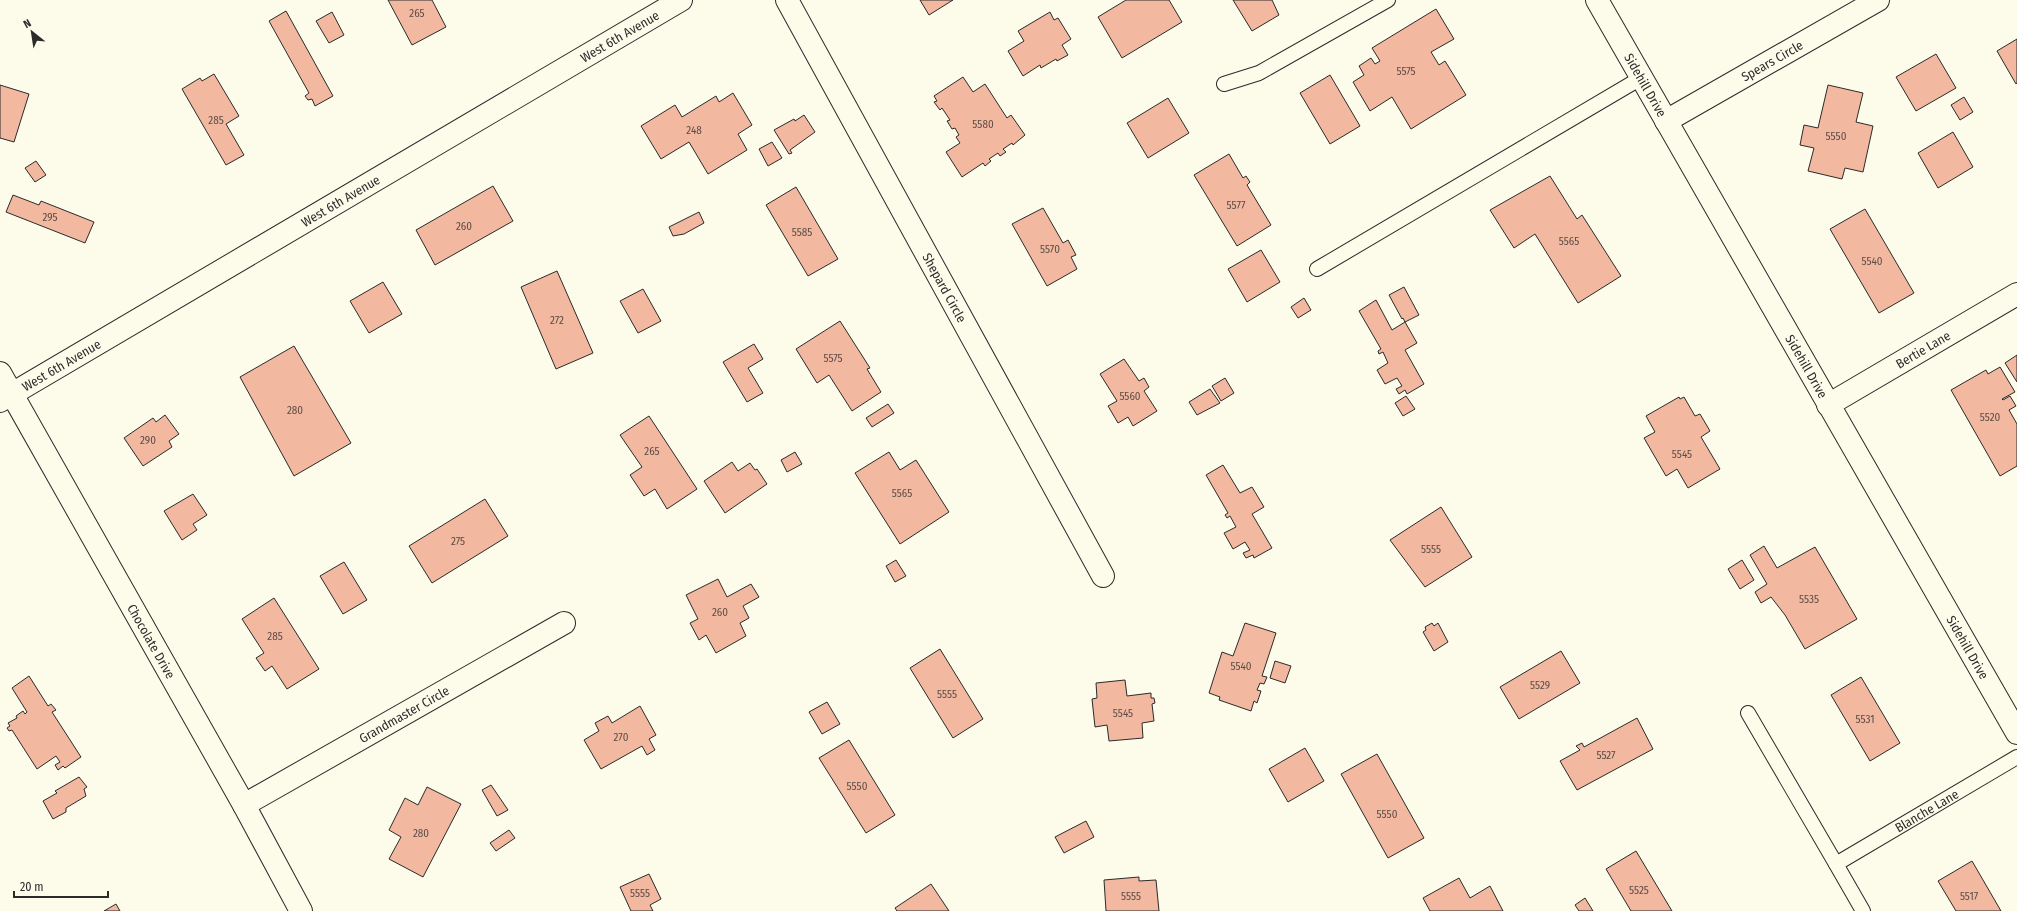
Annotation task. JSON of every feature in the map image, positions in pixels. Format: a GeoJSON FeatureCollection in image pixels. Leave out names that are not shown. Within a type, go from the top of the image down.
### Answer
{"type":"FeatureCollection","features":[{"type":"Feature","properties":{"kind":"street","name":"West 6th Avenue"},"geometry":{"type":"LineString","coordinates":[[6,397],[681,0]]}},
{"type":"Feature","properties":{"kind":"street","name":"Shepard Circle"},"geometry":{"type":"LineString","coordinates":[[787,0],[1103,576]]}},
{"type":"Feature","properties":{"kind":"street","name":"Sidehill Drive"},"geometry":{"type":"LineString","coordinates":[[1597,0],[2017,733]]}},
{"type":"Feature","properties":{"kind":"street","name":"Spears Circle"},"geometry":{"type":"LineString","coordinates":[[1666,121],[1878,0]]}},
{"type":"Feature","properties":{"kind":"street","name":"Bertie Lane"},"geometry":{"type":"LineString","coordinates":[[1828,405],[2017,294]]}},
{"type":"Feature","properties":{"kind":"street","name":"Chocolate Drive"},"geometry":{"type":"LineString","coordinates":[[0,373],[6,397],[244,804],[301,911]]}},
{"type":"Feature","properties":{"kind":"street","name":"Grandmaster Circle"},"geometry":{"type":"LineString","coordinates":[[244,804],[564,623]]}},
{"type":"Feature","properties":{"kind":"lane"},"geometry":{"type":"LineString","coordinates":[[1224,84],[1259,73],[1388,0]]}},
{"type":"Feature","properties":{"kind":"lane"},"geometry":{"type":"LineString","coordinates":[[1317,269],[1641,78]]}},
{"type":"Feature","properties":{"kind":"lane"},"geometry":{"type":"LineString","coordinates":[[1748,713],[1863,911]]}},
{"type":"Feature","properties":{"kind":"lane","name":"Blanche Lane"},"geometry":{"type":"LineString","coordinates":[[1836,864],[2017,757]]}},
{"type":"Feature","properties":{"kind":"building"},"geometry":{"type":"Polygon","coordinates":[[[388,0],[432,0],[446,27],[412,45],[388,0]]]}},
{"type":"Feature","properties":{"kind":"building"},"geometry":{"type":"Polygon","coordinates":[[[920,0],[953,0],[929,15],[920,0]]]}},
{"type":"Feature","properties":{"kind":"building"},"geometry":{"type":"Polygon","coordinates":[[[1126,0],[1169,0],[1182,22],[1122,58],[1098,17],[1126,0]]]}},
{"type":"Feature","properties":{"kind":"building"},"geometry":{"type":"Polygon","coordinates":[[[1233,0],[1272,0],[1279,15],[1252,31],[1233,0]]]}},
{"type":"Feature","properties":{"kind":"building"},"geometry":{"type":"Polygon","coordinates":[[[1436,9],[1454,39],[1431,52],[1439,65],[1445,61],[1466,95],[1411,129],[1392,97],[1370,111],[1353,82],[1364,75],[1359,66],[1371,58],[1375,64],[1380,61],[1372,48],[1436,9]]]}},
{"type":"Feature","properties":{"kind":"building"},"geometry":{"type":"Polygon","coordinates":[[[286,11],[333,96],[315,106],[312,99],[308,100],[305,96],[309,93],[269,21],[286,11]]]}},
{"type":"Feature","properties":{"kind":"building"},"geometry":{"type":"Polygon","coordinates":[[[332,12],[344,35],[329,43],[316,21],[332,12]]]}},
{"type":"Feature","properties":{"kind":"building"},"geometry":{"type":"Polygon","coordinates":[[[1050,12],[1054,20],[1058,18],[1071,39],[1062,45],[1068,55],[1057,61],[1056,59],[1041,68],[1040,65],[1023,76],[1008,51],[1024,41],[1018,31],[1050,12]]]}},
{"type":"Feature","properties":{"kind":"building"},"geometry":{"type":"Polygon","coordinates":[[[2017,39],[2017,83],[2016,84],[1997,51],[2017,39]]]}},
{"type":"Feature","properties":{"kind":"building"},"geometry":{"type":"Polygon","coordinates":[[[1936,54],[1956,88],[1916,111],[1896,77],[1936,54]]]}},
{"type":"Feature","properties":{"kind":"building"},"geometry":{"type":"Polygon","coordinates":[[[214,74],[239,116],[226,124],[244,155],[226,165],[182,89],[200,78],[202,81],[214,74]]]}},
{"type":"Feature","properties":{"kind":"building"},"geometry":{"type":"Polygon","coordinates":[[[1330,75],[1360,126],[1330,144],[1300,93],[1330,75]]]}},
{"type":"Feature","properties":{"kind":"building"},"geometry":{"type":"Polygon","coordinates":[[[963,77],[973,92],[985,84],[1007,118],[1011,115],[1025,135],[1013,145],[1012,143],[1003,149],[1006,152],[1000,156],[998,153],[989,159],[991,161],[985,166],[983,163],[962,177],[946,152],[960,143],[956,137],[959,135],[955,128],[952,129],[947,121],[950,120],[942,108],[940,110],[934,102],[937,101],[934,96],[963,77]]]}},
{"type":"Feature","properties":{"kind":"building"},"geometry":{"type":"Polygon","coordinates":[[[0,85],[29,94],[14,142],[0,138],[0,85]]]}},
{"type":"Feature","properties":{"kind":"building"},"geometry":{"type":"Polygon","coordinates":[[[1828,85],[1863,93],[1856,122],[1873,126],[1863,172],[1845,168],[1842,179],[1808,171],[1814,148],[1800,145],[1804,125],[1818,128],[1828,85]]]}},
{"type":"Feature","properties":{"kind":"building"},"geometry":{"type":"Polygon","coordinates":[[[733,93],[752,125],[738,134],[747,150],[708,174],[689,142],[661,159],[641,126],[675,105],[682,117],[716,96],[719,102],[733,93]]]}},
{"type":"Feature","properties":{"kind":"building"},"geometry":{"type":"Polygon","coordinates":[[[1964,97],[1973,112],[1960,120],[1951,105],[1964,97]]]}},
{"type":"Feature","properties":{"kind":"building"},"geometry":{"type":"Polygon","coordinates":[[[1168,98],[1189,133],[1148,158],[1127,123],[1168,98]]]}},
{"type":"Feature","properties":{"kind":"building"},"geometry":{"type":"Polygon","coordinates":[[[804,115],[815,132],[790,150],[792,153],[789,154],[774,130],[794,119],[795,121],[804,115]]]}},
{"type":"Feature","properties":{"kind":"building"},"geometry":{"type":"Polygon","coordinates":[[[1953,132],[1973,167],[1938,188],[1918,153],[1953,132]]]}},
{"type":"Feature","properties":{"kind":"building"},"geometry":{"type":"Polygon","coordinates":[[[772,142],[782,158],[768,166],[759,149],[772,142]]]}},
{"type":"Feature","properties":{"kind":"building"},"geometry":{"type":"Polygon","coordinates":[[[1229,154],[1243,178],[1246,176],[1250,182],[1247,185],[1271,225],[1237,246],[1194,175],[1229,154]]]}},
{"type":"Feature","properties":{"kind":"building"},"geometry":{"type":"Polygon","coordinates":[[[36,161],[46,175],[35,182],[25,168],[36,161]]]}},
{"type":"Feature","properties":{"kind":"building"},"geometry":{"type":"Polygon","coordinates":[[[1550,176],[1577,219],[1582,215],[1621,276],[1578,303],[1535,234],[1514,248],[1490,210],[1550,176]]]}},
{"type":"Feature","properties":{"kind":"building"},"geometry":{"type":"Polygon","coordinates":[[[493,186],[513,221],[435,265],[416,230],[493,186]]]}},
{"type":"Feature","properties":{"kind":"building"},"geometry":{"type":"Polygon","coordinates":[[[796,187],[838,259],[808,276],[766,205],[796,187]]]}},
{"type":"Feature","properties":{"kind":"building"},"geometry":{"type":"Polygon","coordinates":[[[13,195],[39,205],[41,201],[94,222],[85,243],[6,212],[13,195]]]}},
{"type":"Feature","properties":{"kind":"building"},"geometry":{"type":"Polygon","coordinates":[[[1043,208],[1063,243],[1068,240],[1076,255],[1071,257],[1077,269],[1047,286],[1012,224],[1043,208]]]}},
{"type":"Feature","properties":{"kind":"building"},"geometry":{"type":"Polygon","coordinates":[[[1865,209],[1914,293],[1879,313],[1830,229],[1865,209]]]}},
{"type":"Feature","properties":{"kind":"building"},"geometry":{"type":"Polygon","coordinates":[[[699,212],[704,223],[684,234],[673,236],[669,227],[699,212]]]}},
{"type":"Feature","properties":{"kind":"building"},"geometry":{"type":"Polygon","coordinates":[[[1261,250],[1280,282],[1247,302],[1228,269],[1261,250]]]}},
{"type":"Feature","properties":{"kind":"building"},"geometry":{"type":"Polygon","coordinates":[[[557,271],[593,353],[556,369],[521,287],[557,271]]]}},
{"type":"Feature","properties":{"kind":"building"},"geometry":{"type":"Polygon","coordinates":[[[383,282],[402,314],[369,333],[350,301],[383,282]]]}},
{"type":"Feature","properties":{"kind":"building"},"geometry":{"type":"Polygon","coordinates":[[[1404,287],[1419,315],[1405,322],[1389,295],[1404,287]]]}},
{"type":"Feature","properties":{"kind":"building"},"geometry":{"type":"Polygon","coordinates":[[[643,289],[661,321],[638,333],[620,301],[643,289]]]}},
{"type":"Feature","properties":{"kind":"building"},"geometry":{"type":"Polygon","coordinates":[[[1304,298],[1311,310],[1298,318],[1291,307],[1304,298]]]}},
{"type":"Feature","properties":{"kind":"building"},"geometry":{"type":"Polygon","coordinates":[[[1376,300],[1392,330],[1405,322],[1417,343],[1405,350],[1424,384],[1407,394],[1405,390],[1399,394],[1396,389],[1402,386],[1397,378],[1385,384],[1377,370],[1388,363],[1383,352],[1379,354],[1378,351],[1381,349],[1359,311],[1376,300]]]}},
{"type":"Feature","properties":{"kind":"building"},"geometry":{"type":"Polygon","coordinates":[[[840,321],[870,368],[867,369],[881,392],[852,411],[829,375],[817,383],[796,349],[840,321]]]}},
{"type":"Feature","properties":{"kind":"building"},"geometry":{"type":"Polygon","coordinates":[[[754,344],[763,359],[748,368],[763,393],[747,402],[723,362],[754,344]]]}},
{"type":"Feature","properties":{"kind":"building"},"geometry":{"type":"Polygon","coordinates":[[[294,346],[351,443],[294,476],[240,377],[294,346]]]}},
{"type":"Feature","properties":{"kind":"building"},"geometry":{"type":"Polygon","coordinates":[[[2017,355],[2017,382],[2005,363],[2017,355]]]}},
{"type":"Feature","properties":{"kind":"building"},"geometry":{"type":"Polygon","coordinates":[[[1124,359],[1139,381],[1144,378],[1149,387],[1144,391],[1157,411],[1133,426],[1128,417],[1118,423],[1108,406],[1117,401],[1100,374],[1124,359]]]}},
{"type":"Feature","properties":{"kind":"building"},"geometry":{"type":"Polygon","coordinates":[[[2000,367],[2015,392],[2002,399],[2003,400],[2010,396],[2016,406],[2009,410],[2017,424],[2017,466],[2000,476],[1951,390],[1986,370],[1988,374],[2000,367]]]}},
{"type":"Feature","properties":{"kind":"building"},"geometry":{"type":"Polygon","coordinates":[[[1225,378],[1234,393],[1221,401],[1212,386],[1225,378]]]}},
{"type":"Feature","properties":{"kind":"building"},"geometry":{"type":"Polygon","coordinates":[[[1210,389],[1220,403],[1197,415],[1189,402],[1210,389]]]}},
{"type":"Feature","properties":{"kind":"building"},"geometry":{"type":"Polygon","coordinates":[[[1406,396],[1415,409],[1403,416],[1395,403],[1406,396]]]}},
{"type":"Feature","properties":{"kind":"building"},"geometry":{"type":"Polygon","coordinates":[[[1679,397],[1680,399],[1684,397],[1695,416],[1700,414],[1710,431],[1701,437],[1720,469],[1688,488],[1677,469],[1666,476],[1644,438],[1655,432],[1646,416],[1679,397]]]}},
{"type":"Feature","properties":{"kind":"building"},"geometry":{"type":"Polygon","coordinates":[[[888,404],[894,413],[872,427],[866,418],[888,404]]]}},
{"type":"Feature","properties":{"kind":"building"},"geometry":{"type":"Polygon","coordinates":[[[165,415],[179,434],[169,441],[172,447],[143,466],[124,438],[153,418],[156,422],[165,415]]]}},
{"type":"Feature","properties":{"kind":"building"},"geometry":{"type":"Polygon","coordinates":[[[649,416],[697,489],[667,509],[655,489],[644,496],[630,475],[642,467],[620,435],[649,416]]]}},
{"type":"Feature","properties":{"kind":"building"},"geometry":{"type":"Polygon","coordinates":[[[795,452],[802,464],[787,472],[781,460],[795,452]]]}},
{"type":"Feature","properties":{"kind":"building"},"geometry":{"type":"Polygon","coordinates":[[[889,452],[900,470],[916,460],[949,512],[900,544],[855,473],[889,452]]]}},
{"type":"Feature","properties":{"kind":"building"},"geometry":{"type":"Polygon","coordinates":[[[732,462],[738,471],[750,463],[755,470],[757,469],[767,484],[725,513],[704,481],[732,462]]]}},
{"type":"Feature","properties":{"kind":"building"},"geometry":{"type":"Polygon","coordinates":[[[1223,465],[1240,493],[1252,487],[1264,507],[1252,514],[1272,548],[1254,558],[1253,555],[1246,558],[1243,553],[1250,550],[1245,542],[1233,549],[1224,533],[1236,527],[1230,516],[1227,518],[1225,515],[1228,513],[1206,475],[1223,465]]]}},
{"type":"Feature","properties":{"kind":"building"},"geometry":{"type":"Polygon","coordinates":[[[193,494],[207,515],[193,524],[197,530],[182,540],[164,511],[193,494]]]}},
{"type":"Feature","properties":{"kind":"building"},"geometry":{"type":"Polygon","coordinates":[[[485,499],[508,536],[432,583],[409,546],[485,499]]]}},
{"type":"Feature","properties":{"kind":"building"},"geometry":{"type":"Polygon","coordinates":[[[1441,507],[1472,557],[1425,587],[1390,540],[1441,507]]]}},
{"type":"Feature","properties":{"kind":"building"},"geometry":{"type":"Polygon","coordinates":[[[1764,546],[1777,568],[1815,547],[1857,619],[1805,649],[1785,615],[1771,597],[1761,603],[1755,592],[1767,584],[1750,555],[1764,546]]]}},
{"type":"Feature","properties":{"kind":"building"},"geometry":{"type":"Polygon","coordinates":[[[896,560],[906,576],[895,582],[886,566],[896,560]]]}},
{"type":"Feature","properties":{"kind":"building"},"geometry":{"type":"Polygon","coordinates":[[[1742,560],[1754,580],[1740,589],[1728,569],[1742,560]]]}},
{"type":"Feature","properties":{"kind":"building"},"geometry":{"type":"Polygon","coordinates":[[[344,562],[367,600],[343,614],[320,576],[344,562]]]}},
{"type":"Feature","properties":{"kind":"building"},"geometry":{"type":"Polygon","coordinates":[[[718,579],[727,597],[751,584],[759,597],[743,606],[749,618],[740,623],[746,636],[716,653],[706,635],[699,640],[690,623],[698,619],[686,595],[718,579]]]}},
{"type":"Feature","properties":{"kind":"building"},"geometry":{"type":"Polygon","coordinates":[[[274,598],[319,669],[287,689],[272,666],[265,671],[256,658],[264,653],[242,619],[274,598]]]}},
{"type":"Feature","properties":{"kind":"building"},"geometry":{"type":"Polygon","coordinates":[[[1245,623],[1276,633],[1262,676],[1267,677],[1264,684],[1260,683],[1257,690],[1261,691],[1257,703],[1254,701],[1251,711],[1219,700],[1220,697],[1209,693],[1222,652],[1233,656],[1245,623]]]}},
{"type":"Feature","properties":{"kind":"building"},"geometry":{"type":"Polygon","coordinates":[[[1432,623],[1434,626],[1438,623],[1448,642],[1434,651],[1423,632],[1426,630],[1425,627],[1432,623]]]}},
{"type":"Feature","properties":{"kind":"building"},"geometry":{"type":"Polygon","coordinates":[[[940,649],[983,719],[953,738],[910,668],[940,649]]]}},
{"type":"Feature","properties":{"kind":"building"},"geometry":{"type":"Polygon","coordinates":[[[1561,651],[1580,683],[1519,719],[1500,687],[1561,651]]]}},
{"type":"Feature","properties":{"kind":"building"},"geometry":{"type":"Polygon","coordinates":[[[1275,661],[1291,666],[1285,683],[1270,678],[1275,661]]]}},
{"type":"Feature","properties":{"kind":"building"},"geometry":{"type":"Polygon","coordinates":[[[29,676],[48,706],[51,704],[56,710],[52,712],[81,757],[65,768],[63,766],[58,770],[55,765],[60,762],[56,756],[37,769],[12,730],[9,731],[7,728],[10,726],[8,723],[17,718],[16,716],[23,711],[25,714],[27,712],[12,688],[29,676]]]}},
{"type":"Feature","properties":{"kind":"building"},"geometry":{"type":"Polygon","coordinates":[[[1861,677],[1900,743],[1870,761],[1831,695],[1861,677]]]}},
{"type":"Feature","properties":{"kind":"building"},"geometry":{"type":"Polygon","coordinates":[[[1125,680],[1127,696],[1151,693],[1151,698],[1154,698],[1155,703],[1152,704],[1154,721],[1142,723],[1143,738],[1109,741],[1107,725],[1095,727],[1092,699],[1097,698],[1096,683],[1125,680]]]}},
{"type":"Feature","properties":{"kind":"building"},"geometry":{"type":"Polygon","coordinates":[[[827,702],[840,724],[822,734],[809,712],[827,702]]]}},
{"type":"Feature","properties":{"kind":"building"},"geometry":{"type":"Polygon","coordinates":[[[640,706],[656,735],[649,739],[655,750],[647,755],[642,746],[601,769],[584,740],[599,731],[595,723],[608,716],[612,723],[640,706]]]}},
{"type":"Feature","properties":{"kind":"building"},"geometry":{"type":"Polygon","coordinates":[[[1637,718],[1653,749],[1577,790],[1560,761],[1580,750],[1576,746],[1582,743],[1584,747],[1637,718]]]}},
{"type":"Feature","properties":{"kind":"building"},"geometry":{"type":"Polygon","coordinates":[[[849,740],[895,815],[866,833],[819,758],[849,740]]]}},
{"type":"Feature","properties":{"kind":"building"},"geometry":{"type":"Polygon","coordinates":[[[1305,748],[1324,781],[1288,802],[1269,769],[1305,748]]]}},
{"type":"Feature","properties":{"kind":"building"},"geometry":{"type":"Polygon","coordinates":[[[1377,754],[1424,838],[1388,858],[1341,774],[1377,754]]]}},
{"type":"Feature","properties":{"kind":"building"},"geometry":{"type":"Polygon","coordinates":[[[79,777],[87,787],[84,789],[86,796],[66,808],[66,812],[53,819],[43,801],[57,793],[55,791],[79,777]]]}},
{"type":"Feature","properties":{"kind":"building"},"geometry":{"type":"Polygon","coordinates":[[[491,785],[508,810],[497,816],[482,790],[491,785]]]}},
{"type":"Feature","properties":{"kind":"building"},"geometry":{"type":"Polygon","coordinates":[[[427,787],[461,804],[423,877],[389,859],[401,837],[389,830],[405,798],[418,805],[427,787]]]}},
{"type":"Feature","properties":{"kind":"building"},"geometry":{"type":"Polygon","coordinates":[[[1086,821],[1094,837],[1064,853],[1055,837],[1086,821]]]}},
{"type":"Feature","properties":{"kind":"building"},"geometry":{"type":"Polygon","coordinates":[[[509,830],[515,838],[496,851],[490,843],[509,830]]]}},
{"type":"Feature","properties":{"kind":"building"},"geometry":{"type":"Polygon","coordinates":[[[1636,851],[1672,911],[1631,911],[1606,869],[1636,851]]]}},
{"type":"Feature","properties":{"kind":"building"},"geometry":{"type":"Polygon","coordinates":[[[1972,861],[2001,911],[1956,911],[1938,881],[1972,861]]]}},
{"type":"Feature","properties":{"kind":"building"},"geometry":{"type":"Polygon","coordinates":[[[649,874],[661,899],[650,905],[653,911],[631,911],[620,887],[649,874]]]}},
{"type":"Feature","properties":{"kind":"building"},"geometry":{"type":"Polygon","coordinates":[[[1139,877],[1139,881],[1156,880],[1159,911],[1106,911],[1104,880],[1139,877]]]}},
{"type":"Feature","properties":{"kind":"building"},"geometry":{"type":"Polygon","coordinates":[[[1459,878],[1470,898],[1490,886],[1503,911],[1430,911],[1423,898],[1459,878]]]}},
{"type":"Feature","properties":{"kind":"building"},"geometry":{"type":"Polygon","coordinates":[[[931,884],[949,911],[897,911],[895,908],[931,884]]]}},
{"type":"Feature","properties":{"kind":"building"},"geometry":{"type":"Polygon","coordinates":[[[1585,898],[1593,911],[1579,911],[1575,905],[1585,898]]]}},
{"type":"Feature","properties":{"kind":"building"},"geometry":{"type":"Polygon","coordinates":[[[116,904],[120,911],[104,911],[116,904]]]}}]}
